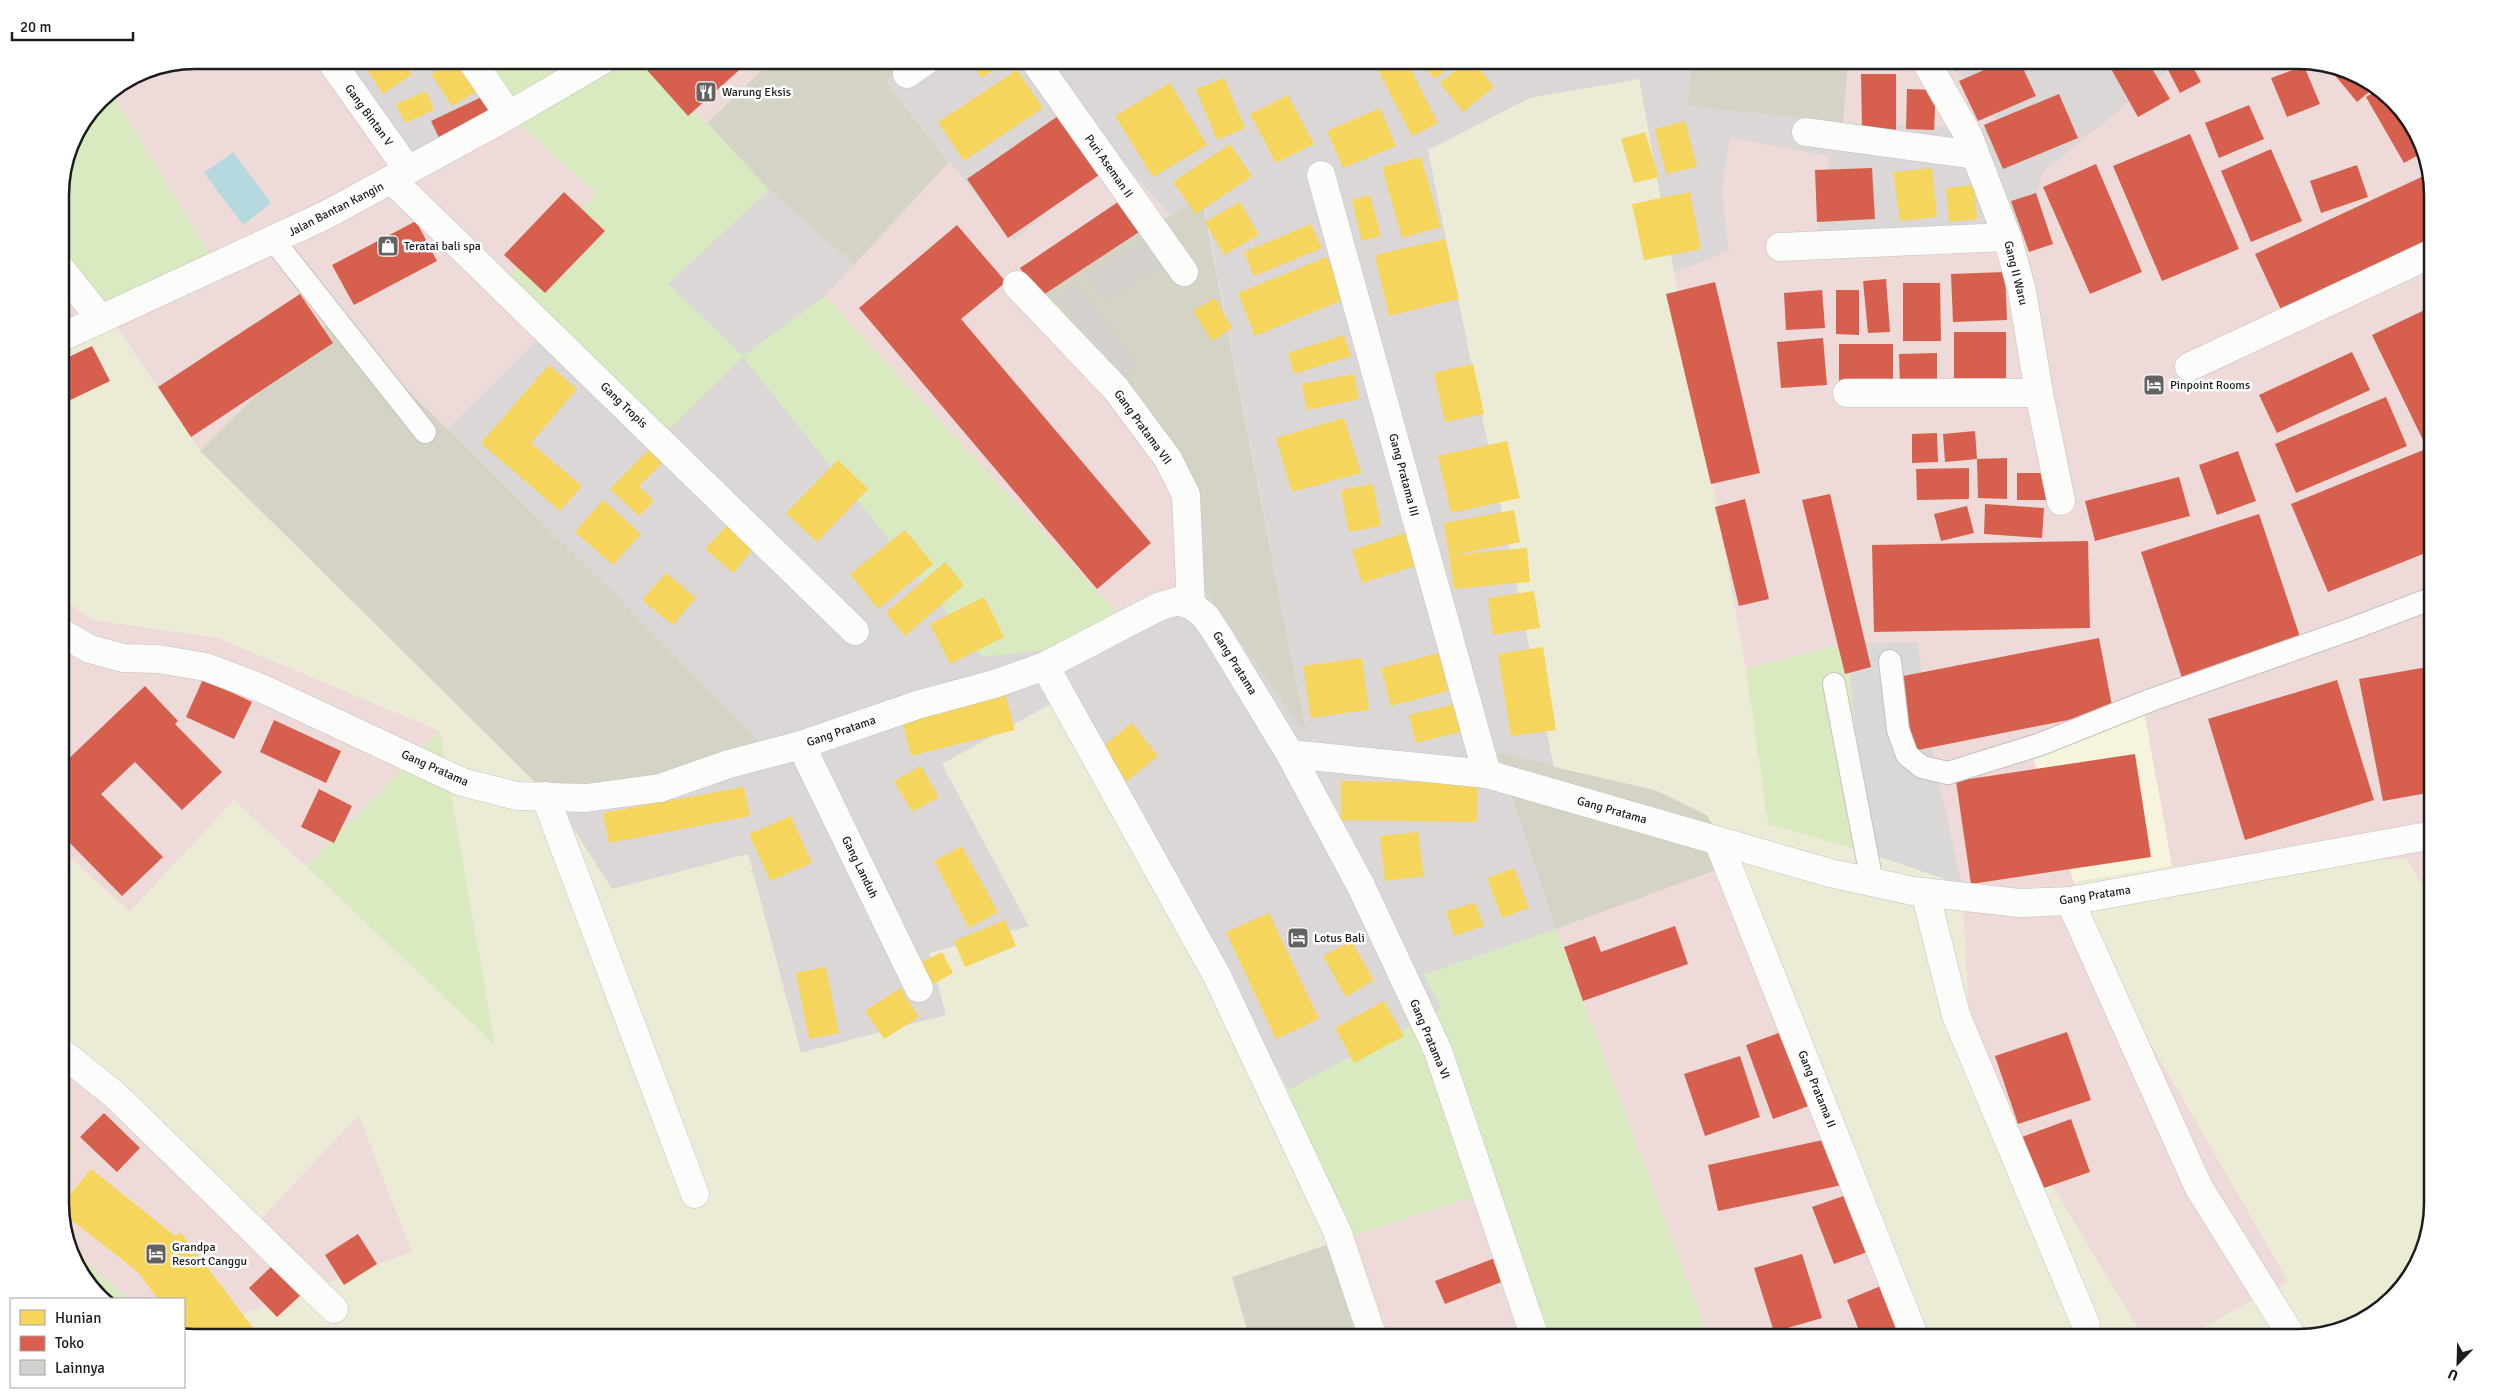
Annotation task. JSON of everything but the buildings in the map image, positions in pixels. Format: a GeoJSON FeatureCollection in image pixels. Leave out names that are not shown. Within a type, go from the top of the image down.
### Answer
{"type":"FeatureCollection","features":[{"type":"Feature","properties":{"kind":"street","name":"Gang Bintan V"},"geometry":{"type":"LineString","coordinates":[[335,69],[400,175]]}},
{"type":"Feature","properties":{"kind":"street"},"geometry":{"type":"LineString","coordinates":[[477,69],[509,115]]}},
{"type":"Feature","properties":{"kind":"street","name":"Jalan Bantan Kangin"},"geometry":{"type":"LineString","coordinates":[[69,334],[274,241],[400,175],[588,69]]}},
{"type":"Feature","properties":{"kind":"street","name":"Puri Aseman II"},"geometry":{"type":"LineString","coordinates":[[1040,69],[1184,272]]}},
{"type":"Feature","properties":{"kind":"street","name":"Gang II Waru"},"geometry":{"type":"LineString","coordinates":[[1930,69],[1968,135],[2007,237],[2022,291],[2039,393],[2061,501]]}},
{"type":"Feature","properties":{"kind":"street"},"geometry":{"type":"LineString","coordinates":[[1806,132],[1975,155]]}},
{"type":"Feature","properties":{"kind":"street","name":"Gang Tropis"},"geometry":{"type":"LineString","coordinates":[[400,175],[854,631]]}},
{"type":"Feature","properties":{"kind":"street","name":"Gang Pratama III"},"geometry":{"type":"LineString","coordinates":[[1321,175],[1487,774]]}},
{"type":"Feature","properties":{"kind":"street"},"geometry":{"type":"LineString","coordinates":[[1780,247],[2007,237]]}},
{"type":"Feature","properties":{"kind":"street"},"geometry":{"type":"LineString","coordinates":[[2189,367],[2424,257]]}},
{"type":"Feature","properties":{"kind":"street"},"geometry":{"type":"LineString","coordinates":[[69,279],[100,318]]}},
{"type":"Feature","properties":{"kind":"street","name":"Gang Pratama VII"},"geometry":{"type":"LineString","coordinates":[[1017,285],[1116,388],[1168,459],[1186,495],[1191,604]]}},
{"type":"Feature","properties":{"kind":"street"},"geometry":{"type":"LineString","coordinates":[[1847,393],[2039,393]]}},
{"type":"Feature","properties":{"kind":"street","name":"Gang Pratama"},"geometry":{"type":"LineString","coordinates":[[69,637],[90,649],[122,658],[158,660],[206,668],[252,685],[462,782],[517,796],[586,798],[660,788],[729,764],[801,745],[917,705],[994,684],[1045,666],[1158,607],[1178,601],[1191,604],[1205,616],[1290,754],[1487,774],[1830,873],[1872,882],[1925,892],[2019,903],[2070,901],[2424,837]]}},
{"type":"Feature","properties":{"kind":"street"},"geometry":{"type":"LineString","coordinates":[[1045,666],[1217,976],[1337,1231],[1370,1329]]}},
{"type":"Feature","properties":{"kind":"street","name":"Gang Landuh"},"geometry":{"type":"LineString","coordinates":[[801,745],[919,988]]}},
{"type":"Feature","properties":{"kind":"street","name":"Gang Pratama VI"},"geometry":{"type":"LineString","coordinates":[[1290,754],[1361,886],[1438,1051],[1532,1329]]}},
{"type":"Feature","properties":{"kind":"street"},"geometry":{"type":"LineString","coordinates":[[545,796],[695,1194]]}},
{"type":"Feature","properties":{"kind":"street","name":"Gang Pratama II"},"geometry":{"type":"LineString","coordinates":[[1718,841],[1911,1329]]}},
{"type":"Feature","properties":{"kind":"street"},"geometry":{"type":"LineString","coordinates":[[1925,892],[1956,1015],[2086,1325]]}},
{"type":"Feature","properties":{"kind":"street"},"geometry":{"type":"LineString","coordinates":[[2070,901],[2199,1188],[2287,1329]]}},
{"type":"Feature","properties":{"kind":"street"},"geometry":{"type":"LineString","coordinates":[[69,1058],[115,1095],[334,1309]]}},
{"type":"Feature","properties":{"kind":"lane"},"geometry":{"type":"LineString","coordinates":[[274,241],[424,432]]}},
{"type":"Feature","properties":{"kind":"lane"},"geometry":{"type":"LineString","coordinates":[[1890,661],[1898,730],[1907,755],[1922,767],[1948,773],[2040,744],[2151,700],[2424,601]]}},
{"type":"Feature","properties":{"kind":"lane"},"geometry":{"type":"LineString","coordinates":[[1834,684],[1872,882]]}},
{"type":"Feature","properties":{"kind":"path"},"geometry":{"type":"LineString","coordinates":[[854,631],[917,705]]}},
{"type":"Feature","properties":{"kind":"shaded area"},"geometry":{"type":"Polygon","coordinates":[[[350,69],[475,69],[501,108],[410,158],[350,69]]]}},
{"type":"Feature","properties":{"kind":"shaded area"},"geometry":{"type":"Polygon","coordinates":[[[350,69],[410,158],[501,108],[598,194],[507,277],[552,326],[448,429],[334,317],[200,451],[108,313],[69,337],[69,259],[107,313],[221,273],[114,98],[154,75],[178,70],[350,69]]]}},
{"type":"Feature","properties":{"kind":"shaded area","name":"Warung Eksis"},"geometry":{"type":"Polygon","coordinates":[[[648,69],[763,69],[707,123],[648,69]]]}},
{"type":"Feature","properties":{"kind":"shaded area"},"geometry":{"type":"Polygon","coordinates":[[[763,69],[899,69],[886,83],[949,162],[854,265],[769,190],[707,123],[763,69]]]}},
{"type":"Feature","properties":{"kind":"shaded area"},"geometry":{"type":"Polygon","coordinates":[[[901,69],[1691,69],[1689,106],[1843,123],[2002,128],[1955,69],[2172,69],[2028,235],[1815,241],[1722,189],[1729,251],[1674,273],[1639,79],[1428,150],[1554,767],[1497,752],[1556,929],[1424,975],[1442,1009],[1288,1090],[1216,953],[942,764],[1030,926],[930,953],[946,1015],[801,1053],[748,854],[612,890],[559,806],[761,745],[603,582],[448,429],[552,326],[667,284],[769,190],[854,265],[825,296],[744,356],[1118,614],[1197,580],[1307,735],[1203,200],[1171,216],[1116,156],[1013,241],[886,83],[901,69]]]}},
{"type":"Feature","properties":{"kind":"shaded area"},"geometry":{"type":"Polygon","coordinates":[[[1691,69],[1847,69],[1843,123],[1688,106],[1691,69]]]}},
{"type":"Feature","properties":{"kind":"shaded area"},"geometry":{"type":"Polygon","coordinates":[[[1847,69],[1955,69],[2003,128],[1843,123],[1847,69]]]}},
{"type":"Feature","properties":{"kind":"shaded area"},"geometry":{"type":"Polygon","coordinates":[[[2169,69],[2298,69],[2331,73],[2346,78],[2375,95],[2393,112],[2411,139],[2418,154],[2422,170],[2424,187],[2424,889],[2407,859],[2172,866],[2142,700],[2029,745],[2074,882],[2150,1042],[2288,1281],[2200,1329],[2139,1329],[2058,1195],[1972,1069],[1918,642],[1847,643],[1746,669],[1674,273],[1729,251],[1722,189],[1730,138],[1830,156],[1816,241],[2028,235],[2042,173],[2169,69]]]}},
{"type":"Feature","properties":{"kind":"shaded area"},"geometry":{"type":"Polygon","coordinates":[[[1117,155],[1171,216],[1035,287],[1187,498],[1197,580],[1118,614],[825,296],[949,162],[1013,241],[1117,155]]]}},
{"type":"Feature","properties":{"kind":"shaded area"},"geometry":{"type":"Polygon","coordinates":[[[1202,199],[1307,736],[1197,580],[1187,498],[1035,287],[1202,199]]]}},
{"type":"Feature","properties":{"kind":"shaded area"},"geometry":{"type":"Polygon","coordinates":[[[334,317],[603,582],[762,745],[559,806],[200,451],[334,317]]]}},
{"type":"Feature","properties":{"kind":"shaded area"},"geometry":{"type":"Polygon","coordinates":[[[69,604],[94,620],[218,638],[440,731],[306,866],[234,800],[129,912],[69,856],[69,604]]]}},
{"type":"Feature","properties":{"kind":"shaded area"},"geometry":{"type":"Polygon","coordinates":[[[1918,642],[1933,755],[1962,885],[1865,852],[1847,643],[1918,642]]]}},
{"type":"Feature","properties":{"kind":"shaded area"},"geometry":{"type":"Polygon","coordinates":[[[2142,700],[2172,866],[2074,882],[2029,744],[2142,700]]]}},
{"type":"Feature","properties":{"kind":"shaded area"},"geometry":{"type":"Polygon","coordinates":[[[1497,752],[1655,790],[1682,802],[1707,815],[1735,863],[1556,929],[1497,752]]]}},
{"type":"Feature","properties":{"kind":"shaded area"},"geometry":{"type":"Polygon","coordinates":[[[1735,863],[1909,1329],[1706,1329],[1556,929],[1735,863]]]}},
{"type":"Feature","properties":{"kind":"shaded area"},"geometry":{"type":"Polygon","coordinates":[[[69,1041],[358,1114],[412,1252],[200,1329],[185,1328],[185,1298],[128,1298],[81,1257],[75,1244],[69,1211],[69,1151],[73,1146],[69,1143],[69,1041]]]}},
{"type":"Feature","properties":{"kind":"shaded area"},"geometry":{"type":"Polygon","coordinates":[[[1501,1187],[1536,1329],[1375,1329],[1343,1239],[1501,1187]]]}},
{"type":"Feature","properties":{"kind":"shaded area"},"geometry":{"type":"Polygon","coordinates":[[[1343,1239],[1375,1329],[1246,1329],[1232,1277],[1343,1239]]]}},
{"type":"Feature","properties":{"kind":"green space"},"geometry":{"type":"Polygon","coordinates":[[[475,69],[648,69],[707,123],[769,190],[668,284],[743,356],[825,296],[1118,614],[1045,650],[983,657],[743,357],[668,431],[506,277],[597,194],[501,108],[475,69]]]}},
{"type":"Feature","properties":{"kind":"green space"},"geometry":{"type":"Polygon","coordinates":[[[1639,79],[1746,669],[1768,824],[1865,852],[1962,885],[1972,1069],[2058,1195],[2139,1329],[1909,1329],[1735,863],[1707,815],[1655,790],[1554,767],[1428,150],[1530,98],[1639,79]]]}},
{"type":"Feature","properties":{"kind":"green space"},"geometry":{"type":"Polygon","coordinates":[[[132,86],[115,98],[221,273],[107,313],[69,259],[69,187],[71,170],[78,147],[90,125],[106,106],[118,95],[132,86]]]}},
{"type":"Feature","properties":{"kind":"green space"},"geometry":{"type":"Polygon","coordinates":[[[107,313],[200,451],[559,806],[612,889],[748,854],[801,1053],[946,1015],[930,953],[1029,926],[942,764],[1070,693],[1216,953],[1288,1090],[1343,1239],[1232,1277],[1246,1329],[205,1329],[412,1252],[359,1115],[259,1221],[69,1047],[69,856],[130,912],[234,800],[494,1044],[440,731],[218,638],[94,620],[69,604],[69,336],[107,313]]]}},
{"type":"Feature","properties":{"kind":"green space"},"geometry":{"type":"Polygon","coordinates":[[[1847,643],[1865,852],[1768,824],[1746,669],[1847,643]]]}},
{"type":"Feature","properties":{"kind":"green space"},"geometry":{"type":"Polygon","coordinates":[[[440,731],[495,1045],[306,866],[440,731]]]}},
{"type":"Feature","properties":{"kind":"green space"},"geometry":{"type":"Polygon","coordinates":[[[2407,859],[2424,889],[2423,1220],[2415,1251],[2398,1280],[2375,1303],[2346,1320],[2315,1328],[2200,1329],[2288,1281],[2150,1042],[2074,882],[2172,866],[2407,859]]]}},
{"type":"Feature","properties":{"kind":"green space"},"geometry":{"type":"Polygon","coordinates":[[[1556,929],[1706,1329],[1536,1329],[1501,1188],[1343,1239],[1288,1090],[1442,1009],[1424,975],[1556,929]]]}},
{"type":"Feature","properties":{"kind":"green space"},"geometry":{"type":"Polygon","coordinates":[[[69,1142],[74,1146],[69,1151],[69,1142]]]}},
{"type":"Feature","properties":{"kind":"green space"},"geometry":{"type":"Polygon","coordinates":[[[81,1257],[128,1298],[112,1298],[90,1273],[81,1257]]]}},
{"type":"Feature","properties":{"kind":"water"},"geometry":{"type":"Polygon","coordinates":[[[233,152],[271,203],[243,225],[204,173],[233,152]]]}},
{"type":"Feature","properties":{"kind":"place","name":"Warung Eksis"},"geometry":{"type":"Point","coordinates":[706,92]}},
{"type":"Feature","properties":{"kind":"place","name":"Teratai bali spa"},"geometry":{"type":"Point","coordinates":[388,246]}},
{"type":"Feature","properties":{"kind":"place","name":"Pinpoint Rooms"},"geometry":{"type":"Point","coordinates":[2154,385]}},
{"type":"Feature","properties":{"kind":"place","name":"Lotus Bali"},"geometry":{"type":"Point","coordinates":[1298,938]}},
{"type":"Feature","properties":{"kind":"place","name":"Grandpa Resort Canggu"},"geometry":{"type":"Point","coordinates":[156,1254]}}]}
